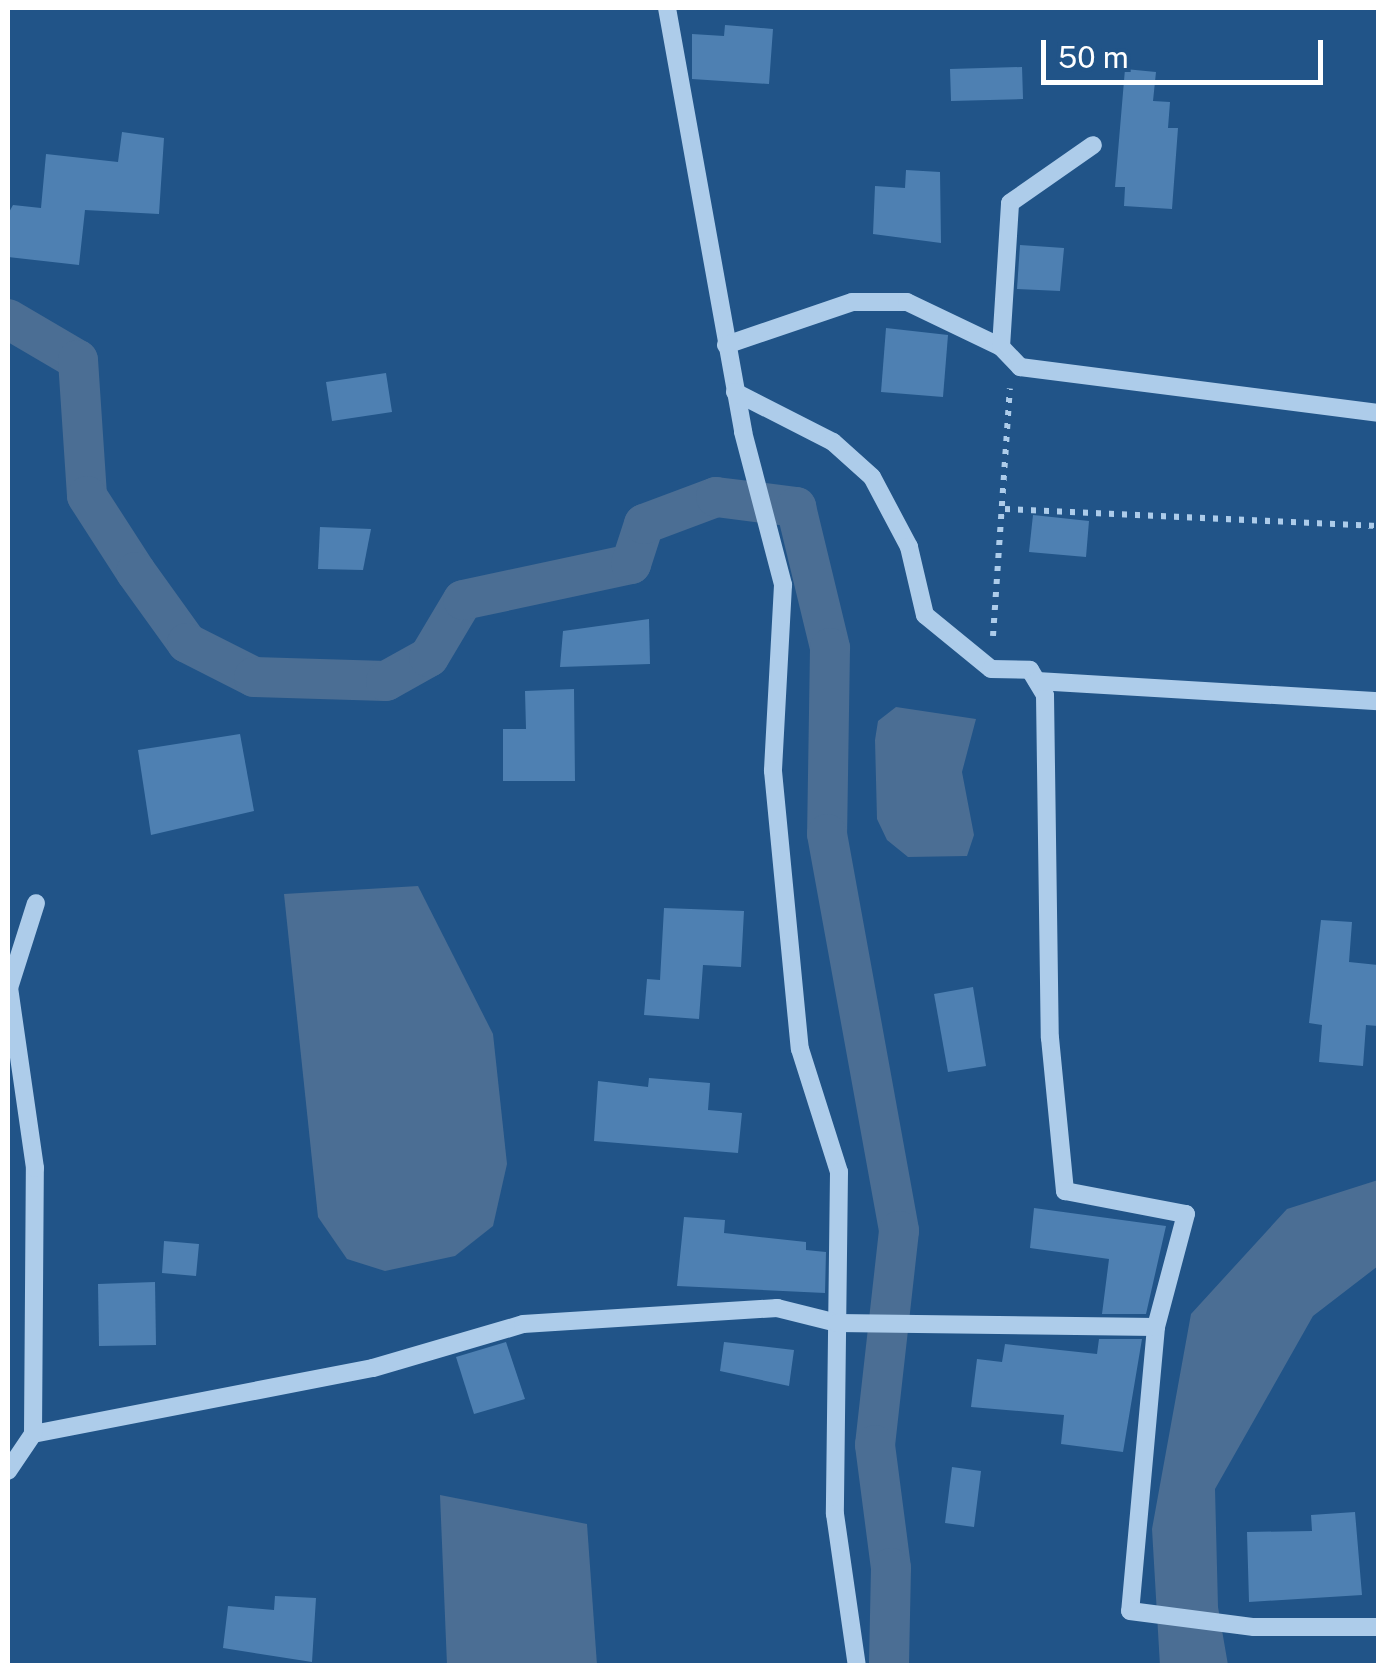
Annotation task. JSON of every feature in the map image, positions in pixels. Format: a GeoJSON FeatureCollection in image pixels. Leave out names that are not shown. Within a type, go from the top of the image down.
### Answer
{"type":"FeatureCollection","features":[{"type":"Feature","properties":{"kind":"street"},"geometry":{"type":"LineString","coordinates":[[668,8],[735,392],[783,585],[773,771],[800,1049],[839,1172],[835,1514],[857,1666]]}},
{"type":"Feature","properties":{"kind":"street"},"geometry":{"type":"LineString","coordinates":[[1000,347],[1010,202],[1094,145]]}},
{"type":"Feature","properties":{"kind":"street"},"geometry":{"type":"LineString","coordinates":[[726,345],[870,302],[907,302],[1000,347],[1020,367],[1378,414]]}},
{"type":"Feature","properties":{"kind":"street"},"geometry":{"type":"LineString","coordinates":[[735,392],[833,442],[872,477],[910,547],[926,615],[991,669],[1030,670],[1045,695],[1050,1038],[1065,1192],[1186,1214],[1156,1327],[1130,1610],[1254,1628],[1378,1627]]}},
{"type":"Feature","properties":{"kind":"street"},"geometry":{"type":"LineString","coordinates":[[1037,681],[1378,701]]}},
{"type":"Feature","properties":{"kind":"street"},"geometry":{"type":"LineString","coordinates":[[8,1471],[34,1434],[35,1168],[9,988],[36,903]]}},
{"type":"Feature","properties":{"kind":"street"},"geometry":{"type":"LineString","coordinates":[[34,1434],[373,1368],[523,1324],[777,1308],[836,1323],[1156,1327]]}},
{"type":"Feature","properties":{"kind":"path"},"geometry":{"type":"LineString","coordinates":[[991,669],[1010,383]]}},
{"type":"Feature","properties":{"kind":"path"},"geometry":{"type":"LineString","coordinates":[[1005,509],[1378,526]]}},
{"type":"Feature","properties":{"kind":"water"},"geometry":{"type":"Polygon","coordinates":[[[896,707],[976,719],[962,772],[974,835],[967,856],[908,857],[887,840],[877,819],[875,740],[878,721],[896,707]]]}},
{"type":"Feature","properties":{"kind":"water"},"geometry":{"type":"Polygon","coordinates":[[[418,886],[493,1034],[507,1164],[493,1226],[455,1256],[385,1271],[347,1259],[318,1217],[284,894],[418,886]]]}},
{"type":"Feature","properties":{"kind":"water"},"geometry":{"type":"Polygon","coordinates":[[[1378,1180],[1378,1266],[1313,1316],[1215,1489],[1218,1607],[1228,1665],[1160,1666],[1152,1529],[1191,1314],[1287,1209],[1378,1180]]]}},
{"type":"Feature","properties":{"kind":"water"},"geometry":{"type":"Polygon","coordinates":[[[440,1495],[587,1524],[597,1665],[447,1665],[440,1495]]]}},
{"type":"Feature","properties":{"kind":"building"},"geometry":{"type":"Polygon","coordinates":[[[725,25],[773,29],[769,84],[692,79],[692,34],[724,36],[725,25]]]}},
{"type":"Feature","properties":{"kind":"building"},"geometry":{"type":"Polygon","coordinates":[[[1022,67],[1023,99],[951,101],[950,69],[1022,67]]]}},
{"type":"Feature","properties":{"kind":"building"},"geometry":{"type":"Polygon","coordinates":[[[1125,69],[1156,72],[1153,101],[1170,102],[1168,128],[1178,128],[1172,209],[1124,206],[1125,187],[1115,187],[1125,69]]]}},
{"type":"Feature","properties":{"kind":"building"},"geometry":{"type":"Polygon","coordinates":[[[122,132],[164,138],[159,214],[85,210],[79,265],[8,257],[8,214],[13,205],[41,208],[46,154],[118,162],[122,132]]]}},
{"type":"Feature","properties":{"kind":"building"},"geometry":{"type":"Polygon","coordinates":[[[906,170],[940,172],[941,243],[873,234],[875,186],[905,188],[906,170]]]}},
{"type":"Feature","properties":{"kind":"building"},"geometry":{"type":"Polygon","coordinates":[[[1020,245],[1064,248],[1060,291],[1017,289],[1020,245]]]}},
{"type":"Feature","properties":{"kind":"building"},"geometry":{"type":"Polygon","coordinates":[[[886,328],[948,335],[943,397],[881,392],[886,328]]]}},
{"type":"Feature","properties":{"kind":"building"},"geometry":{"type":"Polygon","coordinates":[[[386,373],[392,412],[332,421],[326,382],[386,373]]]}},
{"type":"Feature","properties":{"kind":"building"},"geometry":{"type":"Polygon","coordinates":[[[1033,515],[1089,521],[1086,557],[1029,552],[1033,515]]]}},
{"type":"Feature","properties":{"kind":"building"},"geometry":{"type":"Polygon","coordinates":[[[320,527],[371,529],[363,570],[318,569],[320,527]]]}},
{"type":"Feature","properties":{"kind":"building"},"geometry":{"type":"Polygon","coordinates":[[[649,619],[650,664],[560,667],[563,631],[649,619]]]}},
{"type":"Feature","properties":{"kind":"building"},"geometry":{"type":"Polygon","coordinates":[[[574,689],[575,781],[503,781],[503,729],[526,729],[525,691],[574,689]]]}},
{"type":"Feature","properties":{"kind":"building"},"geometry":{"type":"Polygon","coordinates":[[[240,734],[254,811],[151,835],[138,750],[240,734]]]}},
{"type":"Feature","properties":{"kind":"building"},"geometry":{"type":"Polygon","coordinates":[[[664,908],[744,911],[741,967],[703,965],[699,1019],[644,1015],[647,979],[660,980],[664,908]]]}},
{"type":"Feature","properties":{"kind":"building"},"geometry":{"type":"Polygon","coordinates":[[[1321,920],[1352,922],[1349,962],[1378,965],[1378,1026],[1366,1025],[1363,1066],[1319,1062],[1322,1025],[1309,1023],[1321,920]]]}},
{"type":"Feature","properties":{"kind":"building"},"geometry":{"type":"Polygon","coordinates":[[[973,987],[986,1066],[948,1072],[934,994],[973,987]]]}},
{"type":"Feature","properties":{"kind":"building"},"geometry":{"type":"Polygon","coordinates":[[[649,1078],[710,1083],[708,1110],[742,1113],[738,1153],[594,1141],[598,1081],[648,1087],[649,1078]]]}},
{"type":"Feature","properties":{"kind":"building"},"geometry":{"type":"Polygon","coordinates":[[[1034,1208],[1166,1226],[1146,1314],[1102,1314],[1109,1259],[1030,1248],[1034,1208]]]}},
{"type":"Feature","properties":{"kind":"building"},"geometry":{"type":"Polygon","coordinates":[[[684,1217],[725,1220],[724,1233],[806,1242],[806,1250],[826,1252],[825,1293],[677,1286],[684,1217]]]}},
{"type":"Feature","properties":{"kind":"building"},"geometry":{"type":"Polygon","coordinates":[[[164,1241],[199,1244],[196,1276],[162,1273],[164,1241]]]}},
{"type":"Feature","properties":{"kind":"building"},"geometry":{"type":"Polygon","coordinates":[[[155,1282],[156,1345],[99,1346],[98,1284],[155,1282]]]}},
{"type":"Feature","properties":{"kind":"building"},"geometry":{"type":"Polygon","coordinates":[[[1099,1339],[1142,1339],[1123,1452],[1061,1444],[1064,1415],[971,1407],[977,1359],[1002,1362],[1005,1344],[1097,1354],[1099,1339]]]}},
{"type":"Feature","properties":{"kind":"building"},"geometry":{"type":"Polygon","coordinates":[[[506,1342],[525,1399],[474,1414],[456,1357],[506,1342]]]}},
{"type":"Feature","properties":{"kind":"building"},"geometry":{"type":"Polygon","coordinates":[[[724,1342],[794,1350],[789,1386],[720,1371],[724,1342]]]}},
{"type":"Feature","properties":{"kind":"building"},"geometry":{"type":"Polygon","coordinates":[[[952,1467],[981,1471],[974,1527],[945,1523],[952,1467]]]}},
{"type":"Feature","properties":{"kind":"building"},"geometry":{"type":"Polygon","coordinates":[[[1355,1512],[1362,1595],[1249,1602],[1247,1532],[1312,1531],[1311,1515],[1355,1512]]]}},
{"type":"Feature","properties":{"kind":"building"},"geometry":{"type":"Polygon","coordinates":[[[275,1596],[316,1598],[312,1662],[223,1648],[228,1606],[274,1610],[275,1596]]]}},
{"type":"Feature","properties":{"kind":"waterway"},"geometry":{"type":"LineString","coordinates":[[8,319],[78,360],[87,496],[136,572],[187,643],[254,677],[386,681],[429,657],[463,600],[631,564],[644,524],[716,497],[796,507],[830,648],[827,834],[899,1231],[875,1445],[891,1568],[889,1666]]}}]}
